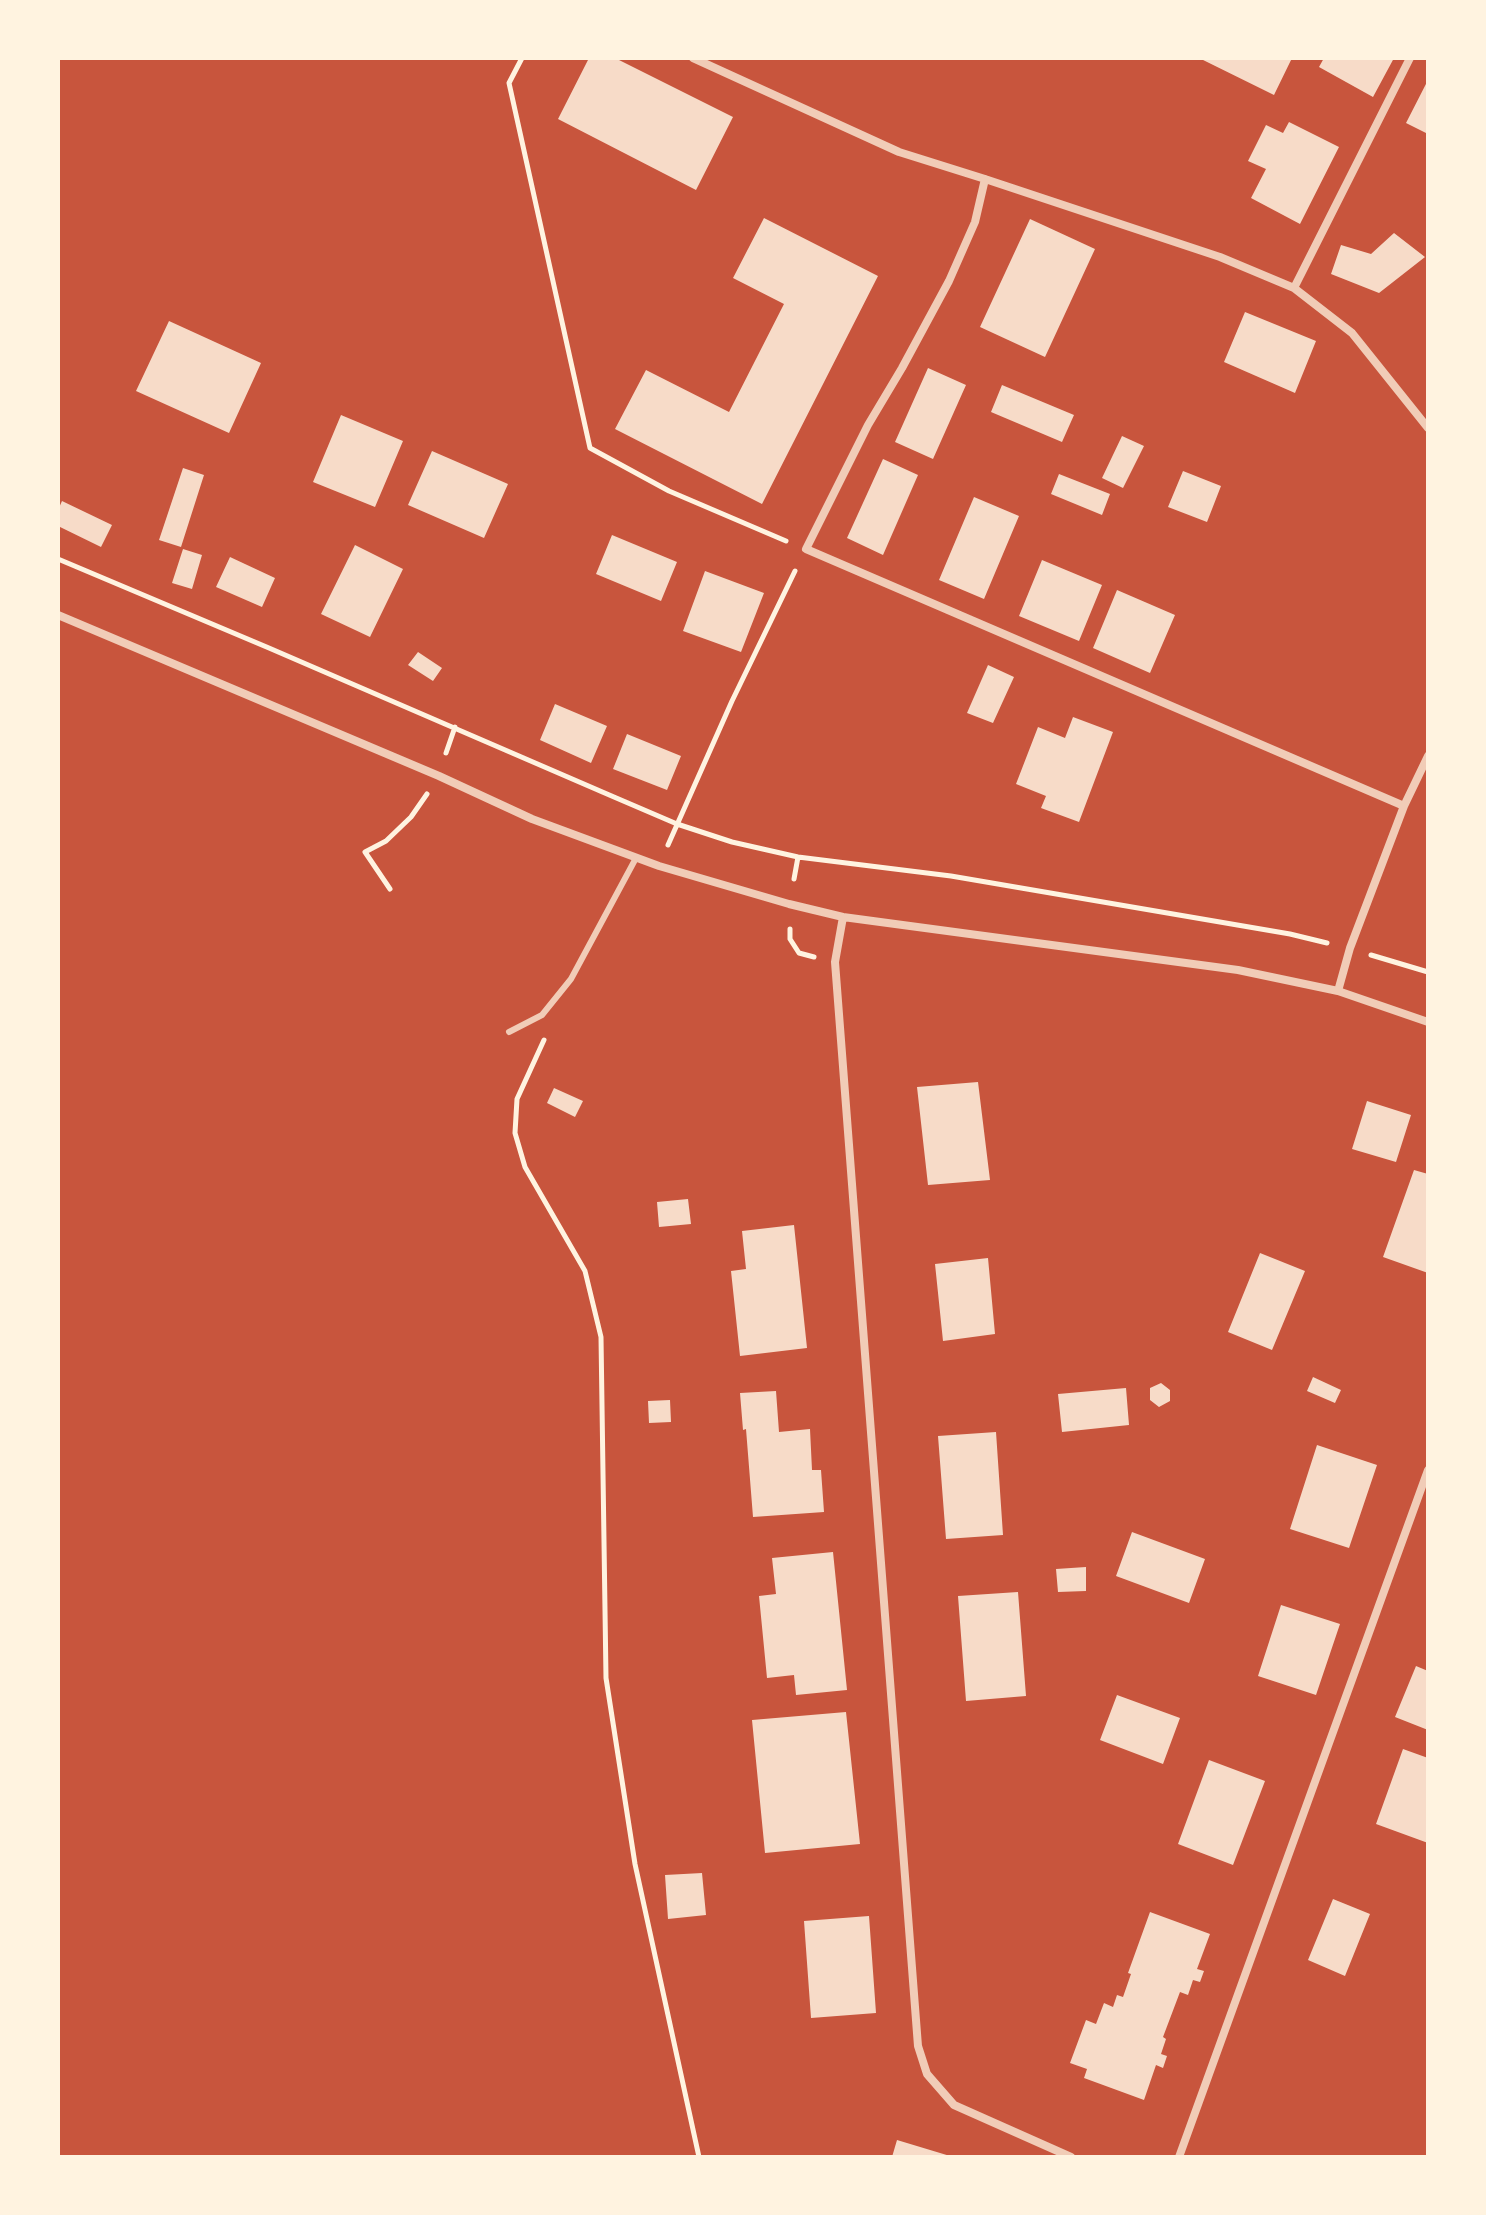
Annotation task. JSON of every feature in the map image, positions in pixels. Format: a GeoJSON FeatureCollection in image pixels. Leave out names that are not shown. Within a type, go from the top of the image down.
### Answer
{"type":"FeatureCollection","features":[{"type":"Feature","properties":{"kind":"street"},"geometry":{"type":"LineString","coordinates":[[693,58],[899,152],[1220,257],[1294,288],[1352,333],[1428,428]]}},
{"type":"Feature","properties":{"kind":"street"},"geometry":{"type":"LineString","coordinates":[[1294,288],[1410,58]]}},
{"type":"Feature","properties":{"kind":"street"},"geometry":{"type":"LineString","coordinates":[[985,179],[975,222],[949,281],[868,425],[806,549],[1404,806]]}},
{"type":"Feature","properties":{"kind":"street"},"geometry":{"type":"LineString","coordinates":[[58,615],[411,764],[532,819],[636,858],[789,904],[843,917],[1238,970],[1338,991],[1428,1022]]}},
{"type":"Feature","properties":{"kind":"street"},"geometry":{"type":"LineString","coordinates":[[1338,991],[1350,948],[1404,806],[1428,756]]}},
{"type":"Feature","properties":{"kind":"street"},"geometry":{"type":"LineString","coordinates":[[843,917],[835,962],[918,2046],[927,2074],[954,2105],[1071,2157]]}},
{"type":"Feature","properties":{"kind":"street"},"geometry":{"type":"LineString","coordinates":[[1179,2157],[1428,1470]]}},
{"type":"Feature","properties":{"kind":"lane"},"geometry":{"type":"LineString","coordinates":[[509,1032],[542,1015],[571,979],[636,858]]}},
{"type":"Feature","properties":{"kind":"path"},"geometry":{"type":"LineString","coordinates":[[522,58],[509,83],[590,448],[669,491],[806,549],[732,701],[677,824]]}},
{"type":"Feature","properties":{"kind":"path"},"geometry":{"type":"LineString","coordinates":[[58,559],[677,824],[732,842],[798,857],[951,876],[1290,934],[1350,948],[1428,972]]}},
{"type":"Feature","properties":{"kind":"path"},"geometry":{"type":"LineString","coordinates":[[365,852],[390,889]]}},
{"type":"Feature","properties":{"kind":"path"},"geometry":{"type":"LineString","coordinates":[[547,1032],[517,1099],[515,1133],[525,1167],[585,1271],[601,1337],[606,1678],[635,1864],[699,2157]]}},
{"type":"Feature","properties":{"kind":"building"},"geometry":{"type":"Polygon","coordinates":[[[589,58],[615,58],[733,117],[696,190],[558,119],[589,58]]]}},
{"type":"Feature","properties":{"kind":"building"},"geometry":{"type":"Polygon","coordinates":[[[1199,58],[1292,58],[1274,95],[1199,58]]]}},
{"type":"Feature","properties":{"kind":"building"},"geometry":{"type":"Polygon","coordinates":[[[1324,58],[1394,58],[1373,97],[1319,67],[1324,58]]]}},
{"type":"Feature","properties":{"kind":"building"},"geometry":{"type":"Polygon","coordinates":[[[1428,80],[1428,134],[1406,123],[1428,80]]]}},
{"type":"Feature","properties":{"kind":"building"},"geometry":{"type":"Polygon","coordinates":[[[1289,122],[1339,147],[1300,224],[1251,198],[1266,169],[1248,161],[1266,125],[1283,133],[1289,122]]]}},
{"type":"Feature","properties":{"kind":"building"},"geometry":{"type":"Polygon","coordinates":[[[764,218],[878,276],[762,504],[615,429],[646,370],[729,412],[784,304],[733,278],[764,218]]]}},
{"type":"Feature","properties":{"kind":"building"},"geometry":{"type":"Polygon","coordinates":[[[1030,219],[1095,249],[1045,357],[980,327],[1030,219]]]}},
{"type":"Feature","properties":{"kind":"building"},"geometry":{"type":"Polygon","coordinates":[[[1394,233],[1425,257],[1379,293],[1331,274],[1341,245],[1371,254],[1394,233]]]}},
{"type":"Feature","properties":{"kind":"building"},"geometry":{"type":"Polygon","coordinates":[[[1245,312],[1316,341],[1295,393],[1224,362],[1245,312]]]}},
{"type":"Feature","properties":{"kind":"building"},"geometry":{"type":"Polygon","coordinates":[[[169,321],[261,363],[229,433],[136,391],[169,321]]]}},
{"type":"Feature","properties":{"kind":"building"},"geometry":{"type":"Polygon","coordinates":[[[928,368],[966,385],[933,459],[895,442],[928,368]]]}},
{"type":"Feature","properties":{"kind":"building"},"geometry":{"type":"Polygon","coordinates":[[[1002,385],[1074,415],[1062,442],[991,412],[1002,385]]]}},
{"type":"Feature","properties":{"kind":"building"},"geometry":{"type":"Polygon","coordinates":[[[341,415],[403,441],[375,507],[313,482],[341,415]]]}},
{"type":"Feature","properties":{"kind":"building"},"geometry":{"type":"Polygon","coordinates":[[[1122,436],[1144,446],[1123,488],[1102,478],[1122,436]]]}},
{"type":"Feature","properties":{"kind":"building"},"geometry":{"type":"Polygon","coordinates":[[[432,451],[508,484],[484,538],[408,505],[432,451]]]}},
{"type":"Feature","properties":{"kind":"building"},"geometry":{"type":"Polygon","coordinates":[[[883,459],[918,475],[883,555],[847,538],[883,459]]]}},
{"type":"Feature","properties":{"kind":"building"},"geometry":{"type":"Polygon","coordinates":[[[183,468],[204,475],[181,547],[159,540],[183,468]]]}},
{"type":"Feature","properties":{"kind":"building"},"geometry":{"type":"Polygon","coordinates":[[[1183,471],[1221,486],[1207,522],[1168,507],[1183,471]]]}},
{"type":"Feature","properties":{"kind":"building"},"geometry":{"type":"Polygon","coordinates":[[[1059,474],[1110,494],[1102,515],[1051,494],[1059,474]]]}},
{"type":"Feature","properties":{"kind":"building"},"geometry":{"type":"Polygon","coordinates":[[[974,497],[1019,516],[984,599],[939,580],[974,497]]]}},
{"type":"Feature","properties":{"kind":"building"},"geometry":{"type":"Polygon","coordinates":[[[62,501],[112,525],[101,547],[58,526],[58,510],[62,501]]]}},
{"type":"Feature","properties":{"kind":"building"},"geometry":{"type":"Polygon","coordinates":[[[612,535],[677,562],[661,601],[596,574],[612,535]]]}},
{"type":"Feature","properties":{"kind":"building"},"geometry":{"type":"Polygon","coordinates":[[[355,545],[403,569],[370,637],[321,614],[355,545]]]}},
{"type":"Feature","properties":{"kind":"building"},"geometry":{"type":"Polygon","coordinates":[[[183,549],[202,555],[192,589],[172,583],[183,549]]]}},
{"type":"Feature","properties":{"kind":"building"},"geometry":{"type":"Polygon","coordinates":[[[230,557],[275,578],[262,607],[216,587],[230,557]]]}},
{"type":"Feature","properties":{"kind":"building"},"geometry":{"type":"Polygon","coordinates":[[[1042,560],[1102,585],[1079,641],[1019,616],[1042,560]]]}},
{"type":"Feature","properties":{"kind":"building"},"geometry":{"type":"Polygon","coordinates":[[[705,571],[764,593],[741,652],[683,631],[705,571]]]}},
{"type":"Feature","properties":{"kind":"building"},"geometry":{"type":"Polygon","coordinates":[[[1117,590],[1175,615],[1150,673],[1093,648],[1117,590]]]}},
{"type":"Feature","properties":{"kind":"building"},"geometry":{"type":"Polygon","coordinates":[[[418,652],[442,668],[433,681],[408,665],[418,652]]]}},
{"type":"Feature","properties":{"kind":"building"},"geometry":{"type":"Polygon","coordinates":[[[988,665],[1014,677],[993,723],[967,713],[988,665]]]}},
{"type":"Feature","properties":{"kind":"building"},"geometry":{"type":"Polygon","coordinates":[[[555,704],[607,726],[591,763],[540,740],[555,704]]]}},
{"type":"Feature","properties":{"kind":"building"},"geometry":{"type":"Polygon","coordinates":[[[1073,717],[1113,732],[1079,822],[1041,808],[1046,796],[1016,784],[1038,727],[1065,738],[1073,717]]]}},
{"type":"Feature","properties":{"kind":"building"},"geometry":{"type":"Polygon","coordinates":[[[627,734],[681,756],[667,790],[613,769],[627,734]]]}},
{"type":"Feature","properties":{"kind":"building"},"geometry":{"type":"Polygon","coordinates":[[[978,1082],[990,1180],[928,1185],[917,1087],[978,1082]]]}},
{"type":"Feature","properties":{"kind":"building"},"geometry":{"type":"Polygon","coordinates":[[[554,1088],[583,1101],[575,1117],[547,1103],[554,1088]]]}},
{"type":"Feature","properties":{"kind":"building"},"geometry":{"type":"Polygon","coordinates":[[[1367,1101],[1411,1115],[1396,1162],[1352,1149],[1367,1101]]]}},
{"type":"Feature","properties":{"kind":"building"},"geometry":{"type":"Polygon","coordinates":[[[1414,1170],[1428,1174],[1428,1273],[1383,1257],[1414,1170]]]}},
{"type":"Feature","properties":{"kind":"building"},"geometry":{"type":"Polygon","coordinates":[[[688,1199],[691,1224],[659,1227],[657,1202],[688,1199]]]}},
{"type":"Feature","properties":{"kind":"building"},"geometry":{"type":"Polygon","coordinates":[[[794,1225],[807,1348],[740,1356],[731,1271],[746,1269],[742,1231],[794,1225]]]}},
{"type":"Feature","properties":{"kind":"building"},"geometry":{"type":"Polygon","coordinates":[[[1260,1253],[1305,1271],[1272,1350],[1228,1332],[1260,1253]]]}},
{"type":"Feature","properties":{"kind":"building"},"geometry":{"type":"Polygon","coordinates":[[[988,1258],[995,1334],[943,1341],[935,1264],[988,1258]]]}},
{"type":"Feature","properties":{"kind":"building"},"geometry":{"type":"Polygon","coordinates":[[[1313,1377],[1341,1390],[1335,1403],[1307,1391],[1313,1377]]]}},
{"type":"Feature","properties":{"kind":"building"},"geometry":{"type":"Polygon","coordinates":[[[1161,1383],[1170,1390],[1170,1401],[1159,1407],[1150,1400],[1150,1388],[1161,1383]]]}},
{"type":"Feature","properties":{"kind":"building"},"geometry":{"type":"Polygon","coordinates":[[[1126,1388],[1129,1425],[1062,1432],[1058,1394],[1126,1388]]]}},
{"type":"Feature","properties":{"kind":"building"},"geometry":{"type":"Polygon","coordinates":[[[776,1391],[779,1432],[810,1429],[812,1470],[821,1470],[824,1512],[753,1517],[740,1393],[776,1391]]]}},
{"type":"Feature","properties":{"kind":"building"},"geometry":{"type":"Polygon","coordinates":[[[670,1400],[671,1422],[649,1423],[648,1401],[670,1400]]]}},
{"type":"Feature","properties":{"kind":"building"},"geometry":{"type":"Polygon","coordinates":[[[996,1432],[1003,1535],[946,1539],[938,1436],[996,1432]]]}},
{"type":"Feature","properties":{"kind":"building"},"geometry":{"type":"Polygon","coordinates":[[[1317,1445],[1377,1465],[1349,1548],[1290,1529],[1317,1445]]]}},
{"type":"Feature","properties":{"kind":"building"},"geometry":{"type":"Polygon","coordinates":[[[1132,1532],[1205,1559],[1189,1603],[1116,1576],[1132,1532]]]}},
{"type":"Feature","properties":{"kind":"building"},"geometry":{"type":"Polygon","coordinates":[[[833,1552],[847,1690],[796,1695],[794,1675],[767,1678],[759,1596],[776,1594],[772,1558],[833,1552]]]}},
{"type":"Feature","properties":{"kind":"building"},"geometry":{"type":"Polygon","coordinates":[[[1086,1567],[1086,1591],[1058,1592],[1056,1569],[1086,1567]]]}},
{"type":"Feature","properties":{"kind":"building"},"geometry":{"type":"Polygon","coordinates":[[[1018,1592],[1026,1696],[966,1701],[958,1596],[1018,1592]]]}},
{"type":"Feature","properties":{"kind":"building"},"geometry":{"type":"Polygon","coordinates":[[[1281,1605],[1340,1624],[1316,1695],[1258,1676],[1281,1605]]]}},
{"type":"Feature","properties":{"kind":"building"},"geometry":{"type":"Polygon","coordinates":[[[1416,1666],[1428,1671],[1428,1730],[1395,1717],[1416,1666]]]}},
{"type":"Feature","properties":{"kind":"building"},"geometry":{"type":"Polygon","coordinates":[[[1117,1695],[1180,1718],[1163,1764],[1100,1740],[1117,1695]]]}},
{"type":"Feature","properties":{"kind":"building"},"geometry":{"type":"Polygon","coordinates":[[[846,1712],[860,1844],[765,1853],[752,1720],[846,1712]]]}},
{"type":"Feature","properties":{"kind":"building"},"geometry":{"type":"Polygon","coordinates":[[[1403,1749],[1428,1758],[1428,1843],[1376,1824],[1403,1749]]]}},
{"type":"Feature","properties":{"kind":"building"},"geometry":{"type":"Polygon","coordinates":[[[1209,1760],[1265,1781],[1233,1865],[1178,1844],[1209,1760]]]}},
{"type":"Feature","properties":{"kind":"building"},"geometry":{"type":"Polygon","coordinates":[[[702,1873],[706,1915],[668,1919],[665,1875],[702,1873]]]}},
{"type":"Feature","properties":{"kind":"building"},"geometry":{"type":"Polygon","coordinates":[[[1333,1899],[1370,1914],[1345,1976],[1308,1960],[1333,1899]]]}},
{"type":"Feature","properties":{"kind":"building"},"geometry":{"type":"Polygon","coordinates":[[[1150,1912],[1210,1934],[1197,1969],[1204,1971],[1200,1982],[1193,1980],[1188,1995],[1180,1992],[1163,2037],[1166,2039],[1161,2054],[1167,2056],[1163,2068],[1156,2065],[1144,2100],[1084,2078],[1087,2069],[1070,2063],[1086,2020],[1096,2024],[1104,2003],[1113,2007],[1117,1995],[1123,1997],[1131,1974],[1128,1973],[1150,1912]]]}},
{"type":"Feature","properties":{"kind":"building"},"geometry":{"type":"Polygon","coordinates":[[[869,1916],[876,2013],[811,2018],[804,1921],[869,1916]]]}},
{"type":"Feature","properties":{"kind":"building"},"geometry":{"type":"Polygon","coordinates":[[[897,2140],[950,2156],[950,2157],[892,2157],[897,2140]]]}}]}
